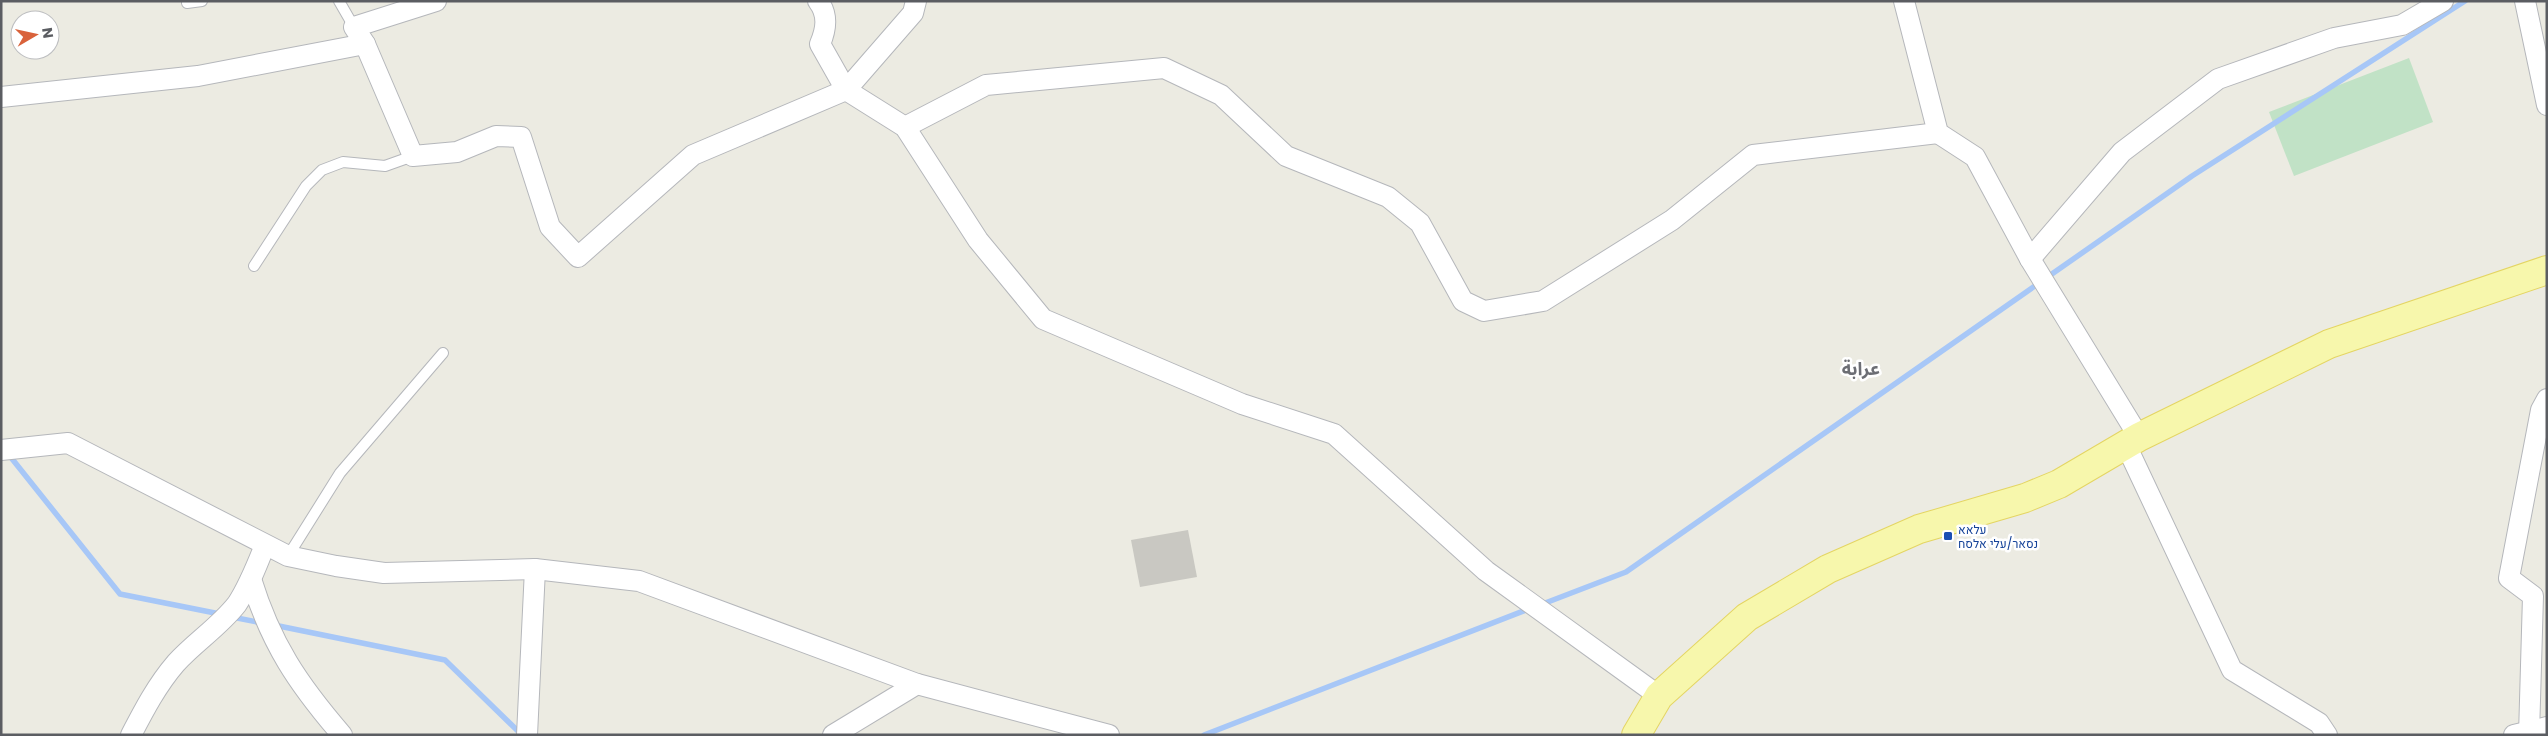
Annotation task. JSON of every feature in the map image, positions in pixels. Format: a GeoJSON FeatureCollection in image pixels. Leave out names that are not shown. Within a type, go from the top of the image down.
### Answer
{"type":"FeatureCollection","features":[{"type":"Feature","properties":{"kind":"main road"},"geometry":{"type":"LineString","coordinates":[[1636,735],[1659,696],[1747,617],[1828,569],[1919,529],[2025,498],[2059,484],[2133,441],[2329,344],[2547,270]]}},
{"type":"Feature","properties":{"kind":"street"},"geometry":{"type":"LineString","coordinates":[[436,1],[354,27],[364,44],[413,156],[457,152],[496,136],[521,137],[550,227],[578,257],[693,155],[846,90],[913,13],[916,1]]}},
{"type":"Feature","properties":{"kind":"street"},"geometry":{"type":"LineString","coordinates":[[818,1],[823,7],[826,19],[820,44],[846,90],[905,127],[978,240],[1043,318],[1242,404],[1334,434],[1486,571],[1659,696]]}},
{"type":"Feature","properties":{"kind":"street"},"geometry":{"type":"LineString","coordinates":[[1904,1],[1938,133]]}},
{"type":"Feature","properties":{"kind":"street"},"geometry":{"type":"LineString","coordinates":[[2030,259],[2122,152],[2218,79],[2334,38],[2402,26],[2443,1]]}},
{"type":"Feature","properties":{"kind":"street"},"geometry":{"type":"LineString","coordinates":[[2525,1],[2547,105]]}},
{"type":"Feature","properties":{"kind":"street"},"geometry":{"type":"LineString","coordinates":[[1,97],[198,76],[364,44]]}},
{"type":"Feature","properties":{"kind":"street"},"geometry":{"type":"LineString","coordinates":[[905,127],[986,85],[1164,68],[1221,96],[1286,156],[1388,197],[1420,223],[1463,301],[1484,311],[1543,301],[1672,220],[1753,155],[1938,133],[1975,157],[2030,259],[2133,441],[2232,670],[2319,723],[2327,735]]}},
{"type":"Feature","properties":{"kind":"street"},"geometry":{"type":"LineString","coordinates":[[2530,732],[2533,596],[2509,578],[2542,410],[2547,399]]}},
{"type":"Feature","properties":{"kind":"street"},"geometry":{"type":"LineString","coordinates":[[1,450],[68,443],[288,556],[384,573],[535,569],[639,581],[917,684],[1109,735]]}},
{"type":"Feature","properties":{"kind":"street"},"geometry":{"type":"LineString","coordinates":[[131,735],[150,698],[177,662],[210,634],[237,604],[251,579],[265,545]]}},
{"type":"Feature","properties":{"kind":"street"},"geometry":{"type":"LineString","coordinates":[[527,735],[535,569]]}},
{"type":"Feature","properties":{"kind":"street"},"geometry":{"type":"LineString","coordinates":[[251,579],[268,627],[302,687],[342,735]]}},
{"type":"Feature","properties":{"kind":"street"},"geometry":{"type":"LineString","coordinates":[[833,735],[917,684]]}},
{"type":"Feature","properties":{"kind":"lane"},"geometry":{"type":"LineString","coordinates":[[187,3],[202,1]]}},
{"type":"Feature","properties":{"kind":"lane"},"geometry":{"type":"LineString","coordinates":[[339,1],[354,27]]}},
{"type":"Feature","properties":{"kind":"lane"},"geometry":{"type":"LineString","coordinates":[[254,266],[306,186],[322,170],[343,162],[385,166],[413,156]]}},
{"type":"Feature","properties":{"kind":"lane"},"geometry":{"type":"LineString","coordinates":[[288,556],[340,473],[443,353]]}},
{"type":"Feature","properties":{"kind":"green space"},"geometry":{"type":"Polygon","coordinates":[[[2409,58],[2433,122],[2294,176],[2269,112],[2409,58]]]}},
{"type":"Feature","properties":{"kind":"building"},"geometry":{"type":"Polygon","coordinates":[[[1188,530],[1197,577],[1140,587],[1131,540],[1188,530]]]}},
{"type":"Feature","properties":{"kind":"waterway"},"geometry":{"type":"LineString","coordinates":[[1540,605],[1626,572],[2192,176],[2465,1]]}},
{"type":"Feature","properties":{"kind":"waterway"},"geometry":{"type":"LineString","coordinates":[[9,455],[120,594],[220,614]]}},
{"type":"Feature","properties":{"kind":"waterway"},"geometry":{"type":"LineString","coordinates":[[1204,735],[1531,608]]}},
{"type":"Feature","properties":{"kind":"waterway"},"geometry":{"type":"LineString","coordinates":[[232,617],[262,623]]}},
{"type":"Feature","properties":{"kind":"waterway"},"geometry":{"type":"LineString","coordinates":[[274,625],[445,660],[522,735]]}},
{"type":"Feature","properties":{"kind":"place","name":"עלאא נסאר/עלי אלסח"},"geometry":{"type":"Point","coordinates":[1948,536]}},
{"type":"Feature","properties":{"kind":"district","name":"عرابة"},"geometry":{"type":"Point","coordinates":[1861,368]}}]}
